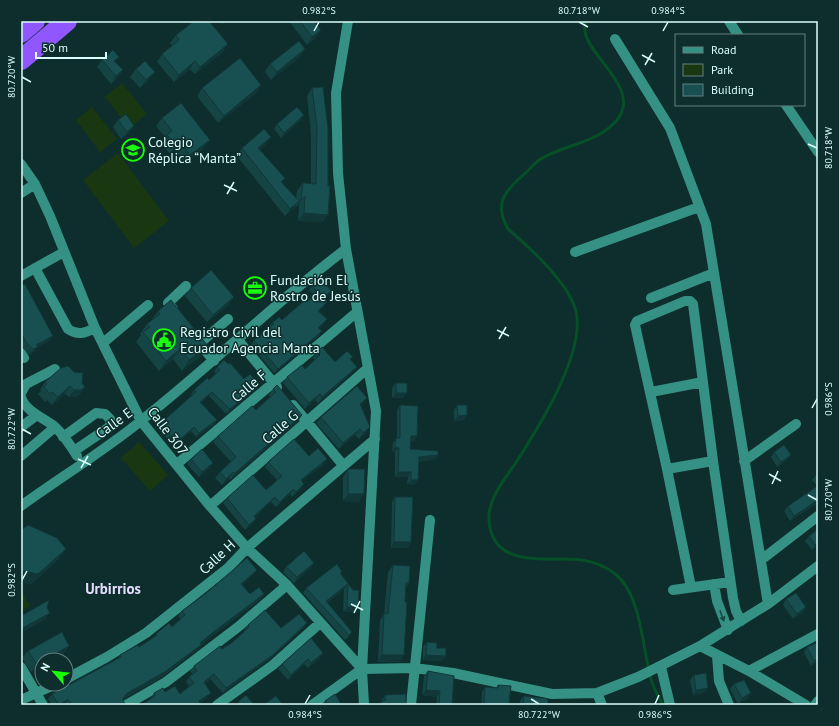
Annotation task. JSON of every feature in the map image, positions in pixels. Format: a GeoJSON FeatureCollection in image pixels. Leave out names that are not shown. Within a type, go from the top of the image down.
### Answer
{"type":"FeatureCollection","features":[{"type":"Feature","properties":{"kind":"highway"},"geometry":{"type":"LineString","coordinates":[[21,33],[35,21]]}},
{"type":"Feature","properties":{"kind":"highway"},"geometry":{"type":"LineString","coordinates":[[21,60],[67,21]]}},
{"type":"Feature","properties":{"kind":"street"},"geometry":{"type":"LineString","coordinates":[[348,21],[336,93],[338,173],[346,249],[376,411],[362,669],[364,705]]}},
{"type":"Feature","properties":{"kind":"street"},"geometry":{"type":"LineString","coordinates":[[729,21],[737,34]]}},
{"type":"Feature","properties":{"kind":"street"},"geometry":{"type":"LineString","coordinates":[[615,39],[670,128],[706,224],[768,604]]}},
{"type":"Feature","properties":{"kind":"street"},"geometry":{"type":"LineString","coordinates":[[787,106],[818,152]]}},
{"type":"Feature","properties":{"kind":"street","name":"Calle 307"},"geometry":{"type":"LineString","coordinates":[[21,164],[35,184],[50,216],[95,328],[141,421],[210,506],[247,548],[287,585],[362,669]]}},
{"type":"Feature","properties":{"kind":"street"},"geometry":{"type":"LineString","coordinates":[[21,193],[35,184]]}},
{"type":"Feature","properties":{"kind":"street"},"geometry":{"type":"LineString","coordinates":[[575,252],[699,207]]}},
{"type":"Feature","properties":{"kind":"street","name":"Calle E"},"geometry":{"type":"LineString","coordinates":[[21,506],[141,421],[214,361],[314,273],[346,249]]}},
{"type":"Feature","properties":{"kind":"street"},"geometry":{"type":"LineString","coordinates":[[21,276],[64,252]]}},
{"type":"Feature","properties":{"kind":"street"},"geometry":{"type":"LineString","coordinates":[[34,268],[68,328],[73,332],[80,334],[95,328]]}},
{"type":"Feature","properties":{"kind":"street"},"geometry":{"type":"LineString","coordinates":[[651,298],[714,272]]}},
{"type":"Feature","properties":{"kind":"street"},"geometry":{"type":"LineString","coordinates":[[181,320],[168,303],[186,286]]}},
{"type":"Feature","properties":{"kind":"street"},"geometry":{"type":"LineString","coordinates":[[691,587],[651,392],[635,325],[637,321],[685,301],[690,301],[693,304],[730,582],[736,611],[741,621]]}},
{"type":"Feature","properties":{"kind":"street"},"geometry":{"type":"LineString","coordinates":[[103,343],[148,305]]}},
{"type":"Feature","properties":{"kind":"street","name":"Calle F"},"geometry":{"type":"LineString","coordinates":[[176,464],[357,312]]}},
{"type":"Feature","properties":{"kind":"street"},"geometry":{"type":"LineString","coordinates":[[200,343],[228,318]]}},
{"type":"Feature","properties":{"kind":"street"},"geometry":{"type":"LineString","coordinates":[[191,332],[214,361]]}},
{"type":"Feature","properties":{"kind":"street"},"geometry":{"type":"LineString","coordinates":[[238,340],[343,465]]}},
{"type":"Feature","properties":{"kind":"street","name":"Calle G"},"geometry":{"type":"LineString","coordinates":[[210,506],[368,368]]}},
{"type":"Feature","properties":{"kind":"street"},"geometry":{"type":"LineString","coordinates":[[21,392],[26,384],[55,369]]}},
{"type":"Feature","properties":{"kind":"street"},"geometry":{"type":"LineString","coordinates":[[651,392],[703,382]]}},
{"type":"Feature","properties":{"kind":"street"},"geometry":{"type":"LineString","coordinates":[[21,397],[22,402],[37,415],[55,427],[82,463]]}},
{"type":"Feature","properties":{"kind":"street"},"geometry":{"type":"LineString","coordinates":[[63,437],[96,413],[105,414],[110,419],[111,424],[108,428],[74,451]]}},
{"type":"Feature","properties":{"kind":"street"},"geometry":{"type":"LineString","coordinates":[[21,427],[37,415]]}},
{"type":"Feature","properties":{"kind":"street"},"geometry":{"type":"LineString","coordinates":[[744,461],[796,424]]}},
{"type":"Feature","properties":{"kind":"street"},"geometry":{"type":"LineString","coordinates":[[21,456],[55,427]]}},
{"type":"Feature","properties":{"kind":"street","name":"Calle H"},"geometry":{"type":"LineString","coordinates":[[74,675],[107,657],[146,633],[228,568],[247,548],[374,439]]}},
{"type":"Feature","properties":{"kind":"street"},"geometry":{"type":"LineString","coordinates":[[667,469],[713,460]]}},
{"type":"Feature","properties":{"kind":"street"},"geometry":{"type":"LineString","coordinates":[[760,560],[818,516]]}},
{"type":"Feature","properties":{"kind":"street"},"geometry":{"type":"LineString","coordinates":[[411,705],[430,520]]}},
{"type":"Feature","properties":{"kind":"street"},"geometry":{"type":"LineString","coordinates":[[312,705],[362,669],[414,668],[453,673],[552,694],[598,693],[661,666],[728,630],[768,604],[818,566]]}},
{"type":"Feature","properties":{"kind":"street"},"geometry":{"type":"LineString","coordinates":[[673,590],[730,582]]}},
{"type":"Feature","properties":{"kind":"street"},"geometry":{"type":"LineString","coordinates":[[714,584],[717,601],[728,630]]}},
{"type":"Feature","properties":{"kind":"street"},"geometry":{"type":"LineString","coordinates":[[126,705],[166,682],[238,627],[287,585]]}},
{"type":"Feature","properties":{"kind":"street"},"geometry":{"type":"LineString","coordinates":[[217,705],[273,665],[320,622]]}},
{"type":"Feature","properties":{"kind":"street"},"geometry":{"type":"LineString","coordinates":[[749,672],[818,634]]}},
{"type":"Feature","properties":{"kind":"street"},"geometry":{"type":"LineString","coordinates":[[700,646],[806,705]]}},
{"type":"Feature","properties":{"kind":"street"},"geometry":{"type":"LineString","coordinates":[[717,656],[719,681],[729,705]]}},
{"type":"Feature","properties":{"kind":"street"},"geometry":{"type":"LineString","coordinates":[[661,666],[670,705]]}},
{"type":"Feature","properties":{"kind":"street"},"geometry":{"type":"LineString","coordinates":[[21,667],[43,705]]}},
{"type":"Feature","properties":{"kind":"street"},"geometry":{"type":"LineString","coordinates":[[21,700],[41,692]]}},
{"type":"Feature","properties":{"kind":"street"},"geometry":{"type":"LineString","coordinates":[[598,693],[602,705]]}},
{"type":"Feature","properties":{"kind":"street"},"geometry":{"type":"LineString","coordinates":[[815,705],[818,701]]}},
{"type":"Feature","properties":{"kind":"green space"},"geometry":{"type":"Polygon","coordinates":[[[122,83],[147,114],[129,128],[105,97],[122,83]]]}},
{"type":"Feature","properties":{"kind":"green space"},"geometry":{"type":"Polygon","coordinates":[[[92,107],[117,139],[100,152],[76,120],[92,107]]]}},
{"type":"Feature","properties":{"kind":"green space"},"geometry":{"type":"Polygon","coordinates":[[[118,153],[169,221],[134,248],[83,180],[118,153]]]}},
{"type":"Feature","properties":{"kind":"green space"},"geometry":{"type":"Polygon","coordinates":[[[139,442],[168,475],[150,491],[121,458],[139,442]]]}},
{"type":"Feature","properties":{"kind":"green space"},"geometry":{"type":"Polygon","coordinates":[[[21,590],[30,606],[21,611],[21,590]]]}},
{"type":"Feature","properties":{"kind":"building"},"geometry":{"type":"Polygon","coordinates":[[[194,21],[209,21],[228,44],[200,67],[195,61],[179,75],[162,54],[179,40],[176,35],[194,21]]]}},
{"type":"Feature","properties":{"kind":"building"},"geometry":{"type":"Polygon","coordinates":[[[300,21],[314,21],[321,30],[312,37],[300,21]]]}},
{"type":"Feature","properties":{"kind":"building"},"geometry":{"type":"Polygon","coordinates":[[[299,41],[305,49],[277,72],[270,64],[299,41]]]}},
{"type":"Feature","properties":{"kind":"building"},"geometry":{"type":"Polygon","coordinates":[[[113,50],[119,57],[114,61],[123,70],[116,76],[102,60],[113,50]]]}},
{"type":"Feature","properties":{"kind":"building"},"geometry":{"type":"Polygon","coordinates":[[[240,58],[261,85],[224,116],[202,88],[240,58]]]}},
{"type":"Feature","properties":{"kind":"building"},"geometry":{"type":"Polygon","coordinates":[[[145,61],[155,72],[146,80],[136,69],[145,61]]]}},
{"type":"Feature","properties":{"kind":"building"},"geometry":{"type":"Polygon","coordinates":[[[323,87],[328,129],[328,186],[330,186],[328,215],[304,213],[305,196],[301,200],[303,183],[316,184],[317,127],[312,88],[323,87]]]}},
{"type":"Feature","properties":{"kind":"building"},"geometry":{"type":"Polygon","coordinates":[[[181,103],[210,140],[190,155],[181,143],[176,147],[167,135],[172,131],[162,118],[181,103]]]}},
{"type":"Feature","properties":{"kind":"building"},"geometry":{"type":"Polygon","coordinates":[[[297,107],[304,115],[284,133],[277,124],[297,107]]]}},
{"type":"Feature","properties":{"kind":"building"},"geometry":{"type":"Polygon","coordinates":[[[126,114],[134,126],[127,132],[118,120],[126,114]]]}},
{"type":"Feature","properties":{"kind":"building"},"geometry":{"type":"Polygon","coordinates":[[[264,129],[271,137],[258,148],[285,178],[281,182],[299,201],[290,209],[242,148],[264,129]]]}},
{"type":"Feature","properties":{"kind":"building"},"geometry":{"type":"Polygon","coordinates":[[[211,270],[234,297],[213,315],[191,288],[211,270]]]}},
{"type":"Feature","properties":{"kind":"building"},"geometry":{"type":"Polygon","coordinates":[[[321,278],[331,291],[323,298],[327,302],[318,311],[327,319],[318,328],[322,331],[278,369],[254,340],[274,324],[272,323],[279,317],[282,320],[305,300],[307,302],[318,292],[312,286],[321,278]]]}},
{"type":"Feature","properties":{"kind":"building"},"geometry":{"type":"Polygon","coordinates":[[[25,284],[53,336],[36,345],[38,347],[33,349],[26,342],[21,333],[21,286],[25,284]]]}},
{"type":"Feature","properties":{"kind":"building","name":"Registro Civil del Ecuador Agencia Manta"},"geometry":{"type":"Polygon","coordinates":[[[171,300],[208,346],[189,360],[180,349],[166,361],[143,332],[150,327],[147,324],[160,314],[158,311],[171,300]]]}},
{"type":"Feature","properties":{"kind":"building"},"geometry":{"type":"Polygon","coordinates":[[[322,347],[335,362],[347,351],[353,357],[350,359],[357,367],[322,397],[320,394],[309,403],[287,377],[302,365],[305,369],[320,355],[317,352],[322,347]]]}},
{"type":"Feature","properties":{"kind":"building"},"geometry":{"type":"Polygon","coordinates":[[[224,360],[228,364],[230,363],[244,379],[250,374],[259,385],[230,409],[212,392],[200,402],[217,420],[199,433],[194,427],[177,442],[160,424],[196,392],[194,390],[207,378],[209,380],[220,370],[217,367],[224,360]]]}},
{"type":"Feature","properties":{"kind":"building"},"geometry":{"type":"Polygon","coordinates":[[[68,366],[74,372],[83,373],[82,383],[85,387],[81,390],[74,390],[70,386],[58,397],[52,392],[50,394],[44,387],[47,384],[45,382],[61,368],[68,366]]]}},
{"type":"Feature","properties":{"kind":"building"},"geometry":{"type":"Polygon","coordinates":[[[396,383],[407,383],[407,393],[396,393],[396,383]]]}},
{"type":"Feature","properties":{"kind":"building"},"geometry":{"type":"Polygon","coordinates":[[[277,385],[302,415],[235,473],[233,472],[226,479],[220,472],[236,457],[218,436],[252,406],[256,410],[276,392],[273,389],[277,385]]]}},
{"type":"Feature","properties":{"kind":"building"},"geometry":{"type":"Polygon","coordinates":[[[357,386],[367,398],[360,404],[370,427],[363,433],[360,429],[343,443],[321,417],[357,386]]]}},
{"type":"Feature","properties":{"kind":"building"},"geometry":{"type":"Polygon","coordinates":[[[400,405],[418,406],[417,436],[411,436],[410,449],[438,451],[438,455],[419,457],[418,480],[411,480],[411,472],[398,472],[399,448],[395,447],[396,438],[400,438],[400,405]]]}},
{"type":"Feature","properties":{"kind":"building"},"geometry":{"type":"Polygon","coordinates":[[[457,405],[467,405],[467,415],[458,416],[457,405]]]}},
{"type":"Feature","properties":{"kind":"building"},"geometry":{"type":"Polygon","coordinates":[[[294,439],[309,456],[318,448],[327,459],[301,480],[304,484],[296,492],[293,489],[280,502],[275,497],[254,516],[256,519],[249,525],[227,498],[253,475],[266,490],[282,476],[268,462],[294,439]]]}},
{"type":"Feature","properties":{"kind":"building"},"geometry":{"type":"Polygon","coordinates":[[[784,445],[791,455],[781,462],[774,452],[784,445]]]}},
{"type":"Feature","properties":{"kind":"building"},"geometry":{"type":"Polygon","coordinates":[[[202,449],[213,463],[202,472],[191,459],[202,449]]]}},
{"type":"Feature","properties":{"kind":"building"},"geometry":{"type":"Polygon","coordinates":[[[348,469],[365,469],[364,494],[348,494],[348,469]]]}},
{"type":"Feature","properties":{"kind":"building"},"geometry":{"type":"Polygon","coordinates":[[[816,487],[818,490],[818,500],[794,516],[788,506],[816,487]]]}},
{"type":"Feature","properties":{"kind":"building"},"geometry":{"type":"Polygon","coordinates":[[[395,497],[413,497],[411,542],[394,542],[395,497]]]}},
{"type":"Feature","properties":{"kind":"building"},"geometry":{"type":"Polygon","coordinates":[[[28,525],[57,538],[66,549],[38,574],[24,571],[21,573],[21,530],[28,525]]]}},
{"type":"Feature","properties":{"kind":"building"},"geometry":{"type":"Polygon","coordinates":[[[818,529],[818,543],[815,545],[809,536],[818,529]]]}},
{"type":"Feature","properties":{"kind":"building"},"geometry":{"type":"Polygon","coordinates":[[[304,551],[314,563],[297,577],[286,567],[304,551]]]}},
{"type":"Feature","properties":{"kind":"building"},"geometry":{"type":"Polygon","coordinates":[[[247,558],[257,570],[241,584],[250,594],[259,587],[264,594],[212,633],[200,643],[201,645],[166,671],[126,694],[123,699],[124,703],[127,705],[72,705],[68,699],[59,705],[52,694],[56,692],[74,692],[74,682],[121,657],[120,655],[138,645],[139,647],[157,635],[156,634],[169,623],[172,627],[185,615],[182,611],[205,594],[247,558]]]}},
{"type":"Feature","properties":{"kind":"building"},"geometry":{"type":"Polygon","coordinates":[[[337,564],[342,572],[340,573],[353,590],[359,590],[358,607],[347,607],[348,584],[326,601],[352,632],[349,635],[306,588],[337,564]]]}},
{"type":"Feature","properties":{"kind":"building"},"geometry":{"type":"Polygon","coordinates":[[[393,565],[410,566],[409,583],[406,583],[405,602],[407,602],[404,655],[382,655],[384,613],[388,614],[393,565]]]}},
{"type":"Feature","properties":{"kind":"building"},"geometry":{"type":"Polygon","coordinates":[[[796,593],[806,607],[797,614],[786,599],[796,593]]]}},
{"type":"Feature","properties":{"kind":"building"},"geometry":{"type":"Polygon","coordinates":[[[49,600],[47,608],[50,613],[21,629],[21,616],[49,600]]]}},
{"type":"Feature","properties":{"kind":"building"},"geometry":{"type":"Polygon","coordinates":[[[265,610],[281,628],[299,614],[307,623],[273,655],[226,688],[214,674],[204,682],[211,693],[199,701],[201,705],[141,705],[155,696],[154,693],[163,688],[165,692],[175,686],[180,694],[194,683],[189,677],[197,671],[194,666],[220,646],[222,649],[233,642],[249,627],[248,625],[265,610]]]}},
{"type":"Feature","properties":{"kind":"building"},"geometry":{"type":"Polygon","coordinates":[[[62,632],[69,646],[58,652],[34,652],[34,660],[28,651],[62,632]]]}},
{"type":"Feature","properties":{"kind":"building"},"geometry":{"type":"Polygon","coordinates":[[[311,638],[323,653],[311,663],[308,659],[291,675],[282,664],[311,638]]]}},
{"type":"Feature","properties":{"kind":"building"},"geometry":{"type":"Polygon","coordinates":[[[427,642],[437,643],[437,648],[446,648],[446,656],[426,655],[427,642]]]}},
{"type":"Feature","properties":{"kind":"building"},"geometry":{"type":"Polygon","coordinates":[[[816,643],[818,646],[818,658],[814,661],[807,647],[816,643]]]}},
{"type":"Feature","properties":{"kind":"building"},"geometry":{"type":"Polygon","coordinates":[[[428,671],[454,676],[452,705],[439,705],[440,691],[426,690],[428,671]]]}},
{"type":"Feature","properties":{"kind":"building"},"geometry":{"type":"Polygon","coordinates":[[[706,673],[708,688],[696,690],[694,675],[706,673]]]}},
{"type":"Feature","properties":{"kind":"building"},"geometry":{"type":"Polygon","coordinates":[[[744,680],[751,693],[742,698],[734,684],[744,680]]]}},
{"type":"Feature","properties":{"kind":"building"},"geometry":{"type":"Polygon","coordinates":[[[498,685],[511,686],[509,704],[521,705],[484,705],[485,687],[498,688],[498,685]]]}},
{"type":"Feature","properties":{"kind":"building"},"geometry":{"type":"Polygon","coordinates":[[[335,694],[341,704],[328,705],[325,701],[335,694]]]}},
{"type":"Feature","properties":{"kind":"building"},"geometry":{"type":"Polygon","coordinates":[[[406,694],[406,705],[382,705],[382,701],[386,700],[385,695],[406,694]]]}},
{"type":"Feature","properties":{"kind":"building"},"geometry":{"type":"Polygon","coordinates":[[[246,695],[254,705],[240,705],[238,702],[246,695]]]}},
{"type":"Feature","properties":{"kind":"building"},"geometry":{"type":"Polygon","coordinates":[[[276,696],[283,705],[263,705],[276,696]]]}},
{"type":"Feature","properties":{"kind":"building"},"geometry":{"type":"Polygon","coordinates":[[[524,696],[548,699],[548,705],[523,705],[524,696]]]}},
{"type":"Feature","properties":{"kind":"waterway"},"geometry":{"type":"LineString","coordinates":[[586,21],[585,32],[590,44],[616,81],[622,94],[623,107],[617,120],[600,134],[559,150],[539,160],[514,183],[502,200],[502,213],[508,229],[554,274],[569,295],[574,305],[577,322],[575,342],[569,364],[559,387],[536,431],[493,498],[489,513],[489,521],[493,537],[500,547],[511,554],[539,559],[582,560],[603,566],[614,573],[623,582],[636,608],[652,682],[663,705]]}},
{"type":"Feature","properties":{"kind":"place","name":"Colegio Réplica “Manta”"},"geometry":{"type":"Point","coordinates":[133,150]}},
{"type":"Feature","properties":{"kind":"place","name":"Fundación El Rostro de Jesús"},"geometry":{"type":"Point","coordinates":[255,288]}},
{"type":"Feature","properties":{"kind":"place","name":"Registro Civil del Ecuador Agencia Manta"},"geometry":{"type":"Point","coordinates":[164,340]}},
{"type":"Feature","properties":{"kind":"district","name":"Urbirrios"},"geometry":{"type":"Point","coordinates":[113,589]}}]}
